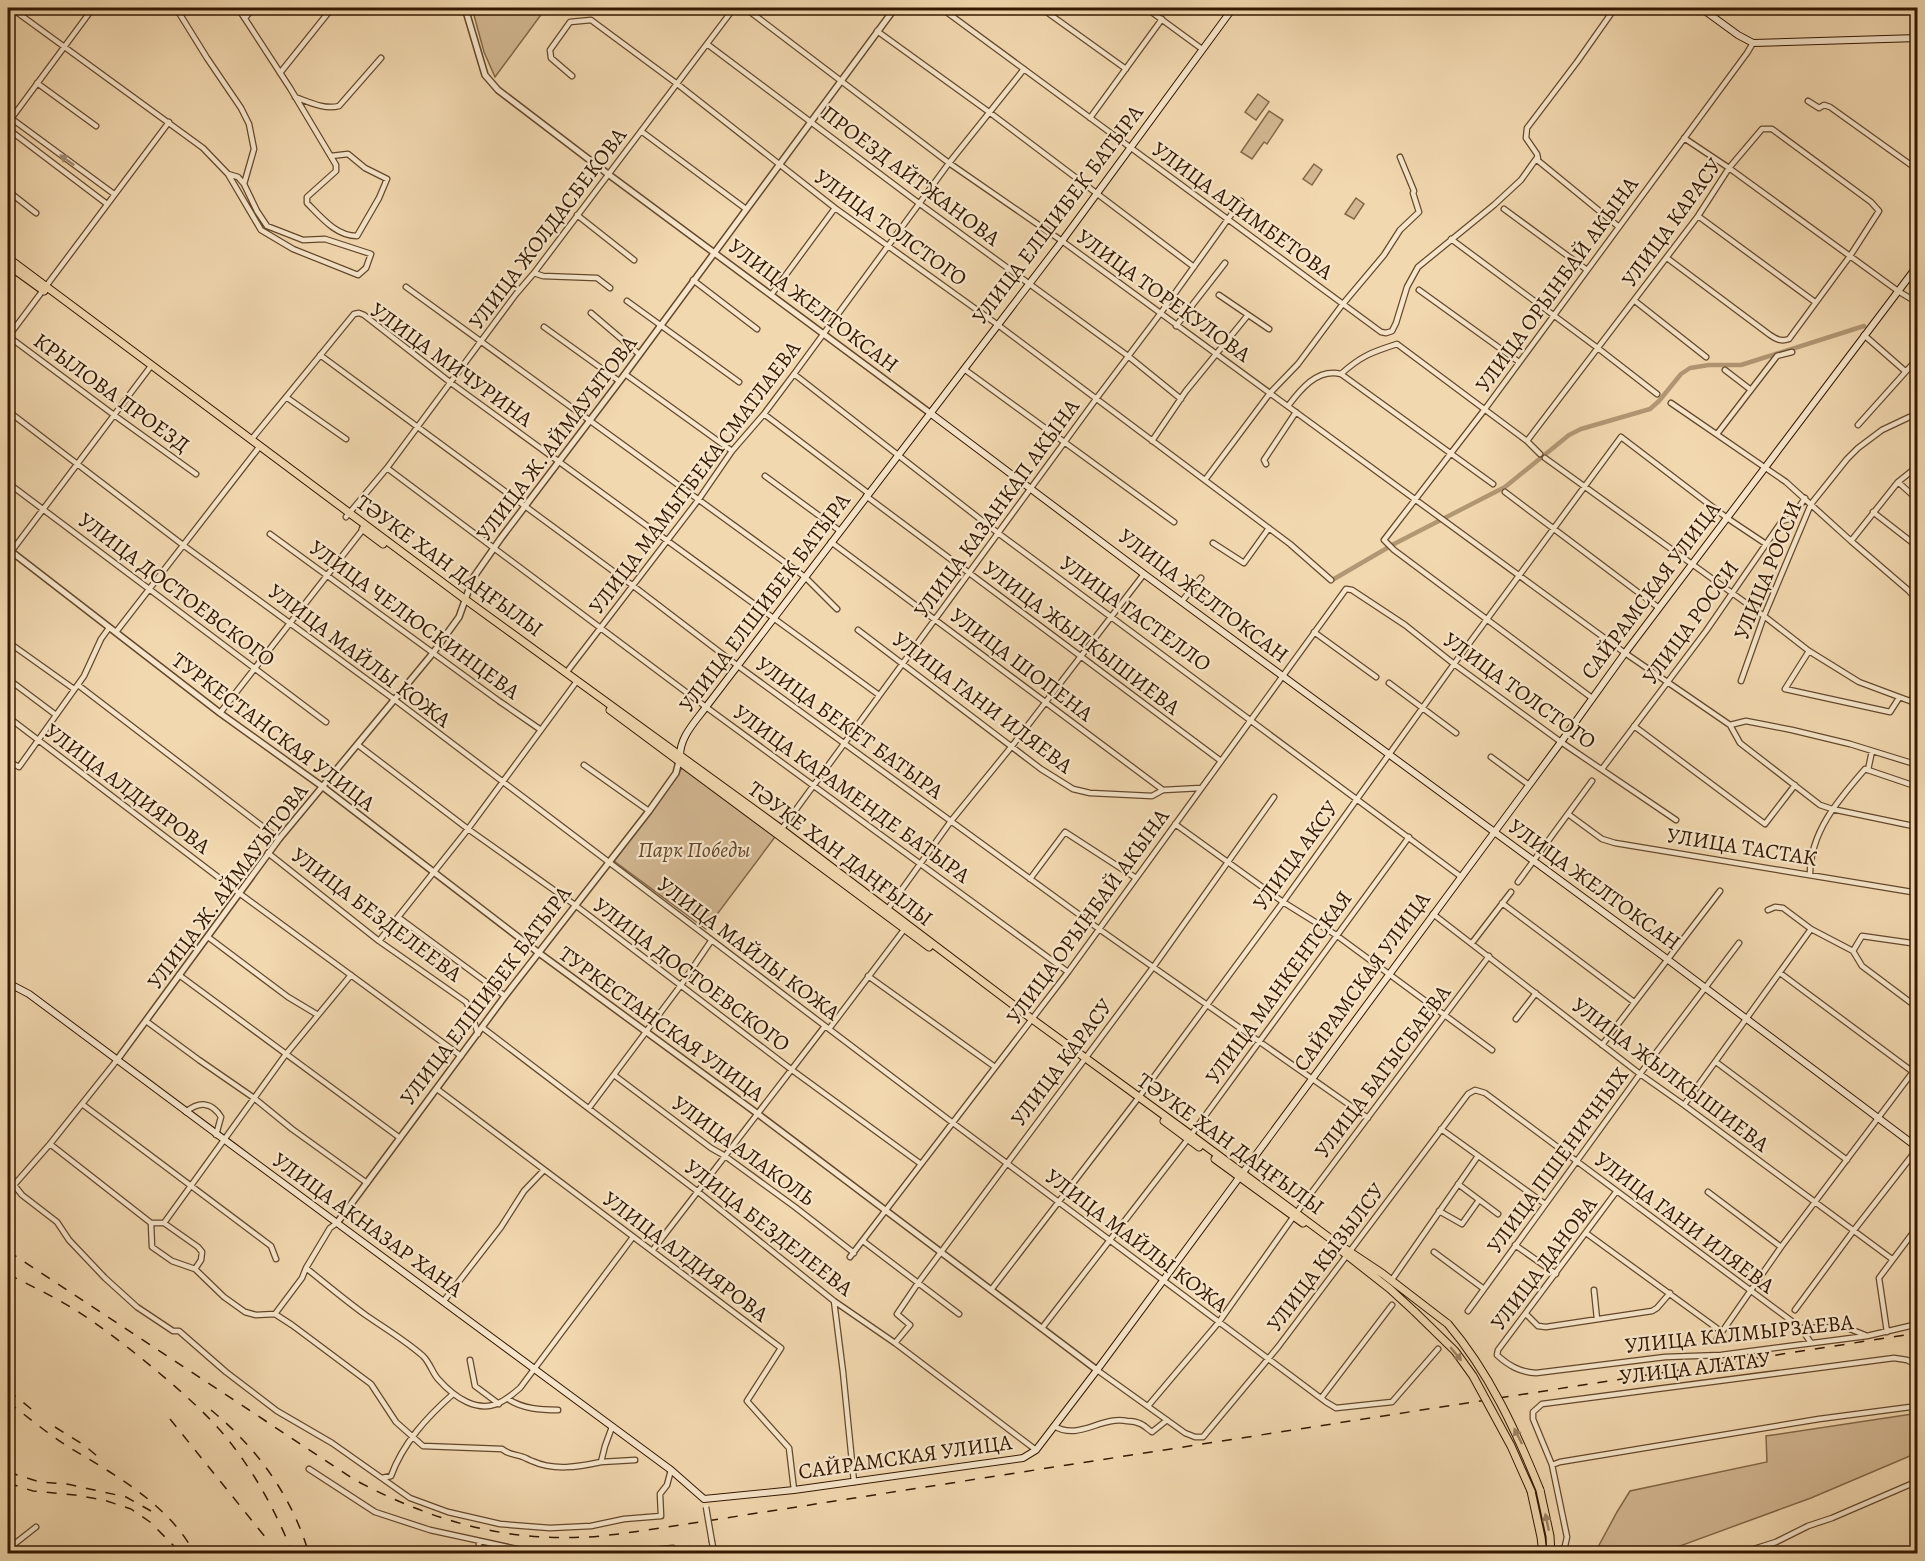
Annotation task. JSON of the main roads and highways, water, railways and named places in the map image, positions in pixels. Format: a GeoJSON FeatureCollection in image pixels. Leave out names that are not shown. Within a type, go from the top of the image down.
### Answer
{"type":"FeatureCollection","features":[{"type":"Feature","properties":{"kind":"main road","name":"УЛИЦА ЕЛШИБЕК БАТЫРА"},"geometry":{"type":"LineString","coordinates":[[680,759],[679,750],[682,740],[706,707],[1062,241],[1233,8]]}},
{"type":"Feature","properties":{"kind":"main road"},"geometry":{"type":"LineString","coordinates":[[1701,8],[1753,43],[1917,38]]}},
{"type":"Feature","properties":{"kind":"main road","name":"ТӘУКЕ ХАН ДАҢҒЫЛЫ"},"geometry":{"type":"LineString","coordinates":[[8,258],[43,288]]}},
{"type":"Feature","properties":{"kind":"main road","name":"ТӘУКЕ ХАН ДАҢҒЫЛЫ"},"geometry":{"type":"LineString","coordinates":[[8,265],[150,367],[1084,1060],[1335,1242],[1415,1312],[1455,1351],[1473,1376],[1511,1446],[1531,1491],[1543,1554]]}},
{"type":"Feature","properties":{"kind":"main road","name":"САЙРАМСКАЯ УЛИЦА"},"geometry":{"type":"LineString","coordinates":[[705,1499],[794,1490],[1023,1458],[1036,1450],[1561,742],[1624,653],[1917,265]]}},
{"type":"Feature","properties":{"kind":"main road","name":"ТӘУКЕ ХАН ДАҢҒЫЛЫ"},"geometry":{"type":"LineString","coordinates":[[150,367],[259,448]]}},
{"type":"Feature","properties":{"kind":"main road","name":"УЛИЦА ЖЕЛТОКСАН"},"geometry":{"type":"LineString","coordinates":[[930,413],[1144,574],[1706,988],[1917,1148]]}},
{"type":"Feature","properties":{"kind":"main road","name":"УЛИЦА АКНАЗАР ХАНА"},"geometry":{"type":"LineString","coordinates":[[8,983],[28,994],[224,1141],[337,1222],[532,1370],[670,1470],[705,1499]]}},
{"type":"Feature","properties":{"kind":"main road","name":"ТӘУКЕ ХАН ДАҢҒЫЛЫ"},"geometry":{"type":"LineString","coordinates":[[1350,1255],[1414,1297],[1448,1324],[1485,1374],[1521,1442],[1540,1490],[1550,1536],[1551,1552]]}},
{"type":"Feature","properties":{"kind":"waterway"},"geometry":{"type":"LineString","coordinates":[[1334,579],[1394,544],[1505,487],[1569,435],[1581,429],[1650,409],[1681,374],[1690,368],[1709,365],[1741,365],[1864,326]]}},
{"type":"Feature","properties":{"kind":"railway"},"geometry":{"type":"LineString","coordinates":[[8,1251],[355,1480],[414,1508],[444,1518],[474,1527],[535,1537],[601,1536],[644,1530],[1918,1333]]}},
{"type":"Feature","properties":{"kind":"railway"},"geometry":{"type":"LineString","coordinates":[[8,1274],[64,1303],[97,1325],[158,1372],[205,1414],[229,1440],[261,1487],[293,1554]]}},
{"type":"Feature","properties":{"kind":"railway"},"geometry":{"type":"LineString","coordinates":[[8,1390],[36,1413]]}},
{"type":"Feature","properties":{"kind":"railway"},"geometry":{"type":"LineString","coordinates":[[8,1402],[55,1438],[124,1481],[157,1506],[184,1537],[195,1554]]}},
{"type":"Feature","properties":{"kind":"railway"},"geometry":{"type":"LineString","coordinates":[[211,1410],[243,1440],[271,1474],[293,1512],[309,1554]]}},
{"type":"Feature","properties":{"kind":"railway"},"geometry":{"type":"LineString","coordinates":[[170,1419],[266,1538]]}},
{"type":"Feature","properties":{"kind":"railway"},"geometry":{"type":"LineString","coordinates":[[55,1427],[97,1456]]}},
{"type":"Feature","properties":{"kind":"railway"},"geometry":{"type":"LineString","coordinates":[[8,1472],[40,1482],[67,1484],[126,1497],[151,1511]]}},
{"type":"Feature","properties":{"kind":"railway"},"geometry":{"type":"LineString","coordinates":[[8,1483],[33,1491],[104,1500],[131,1509],[150,1522],[182,1554]]}},
{"type":"Feature","properties":{"kind":"park label","name":"Парк Победы"},"geometry":{"type":"Point","coordinates":[694,849]}}]}
